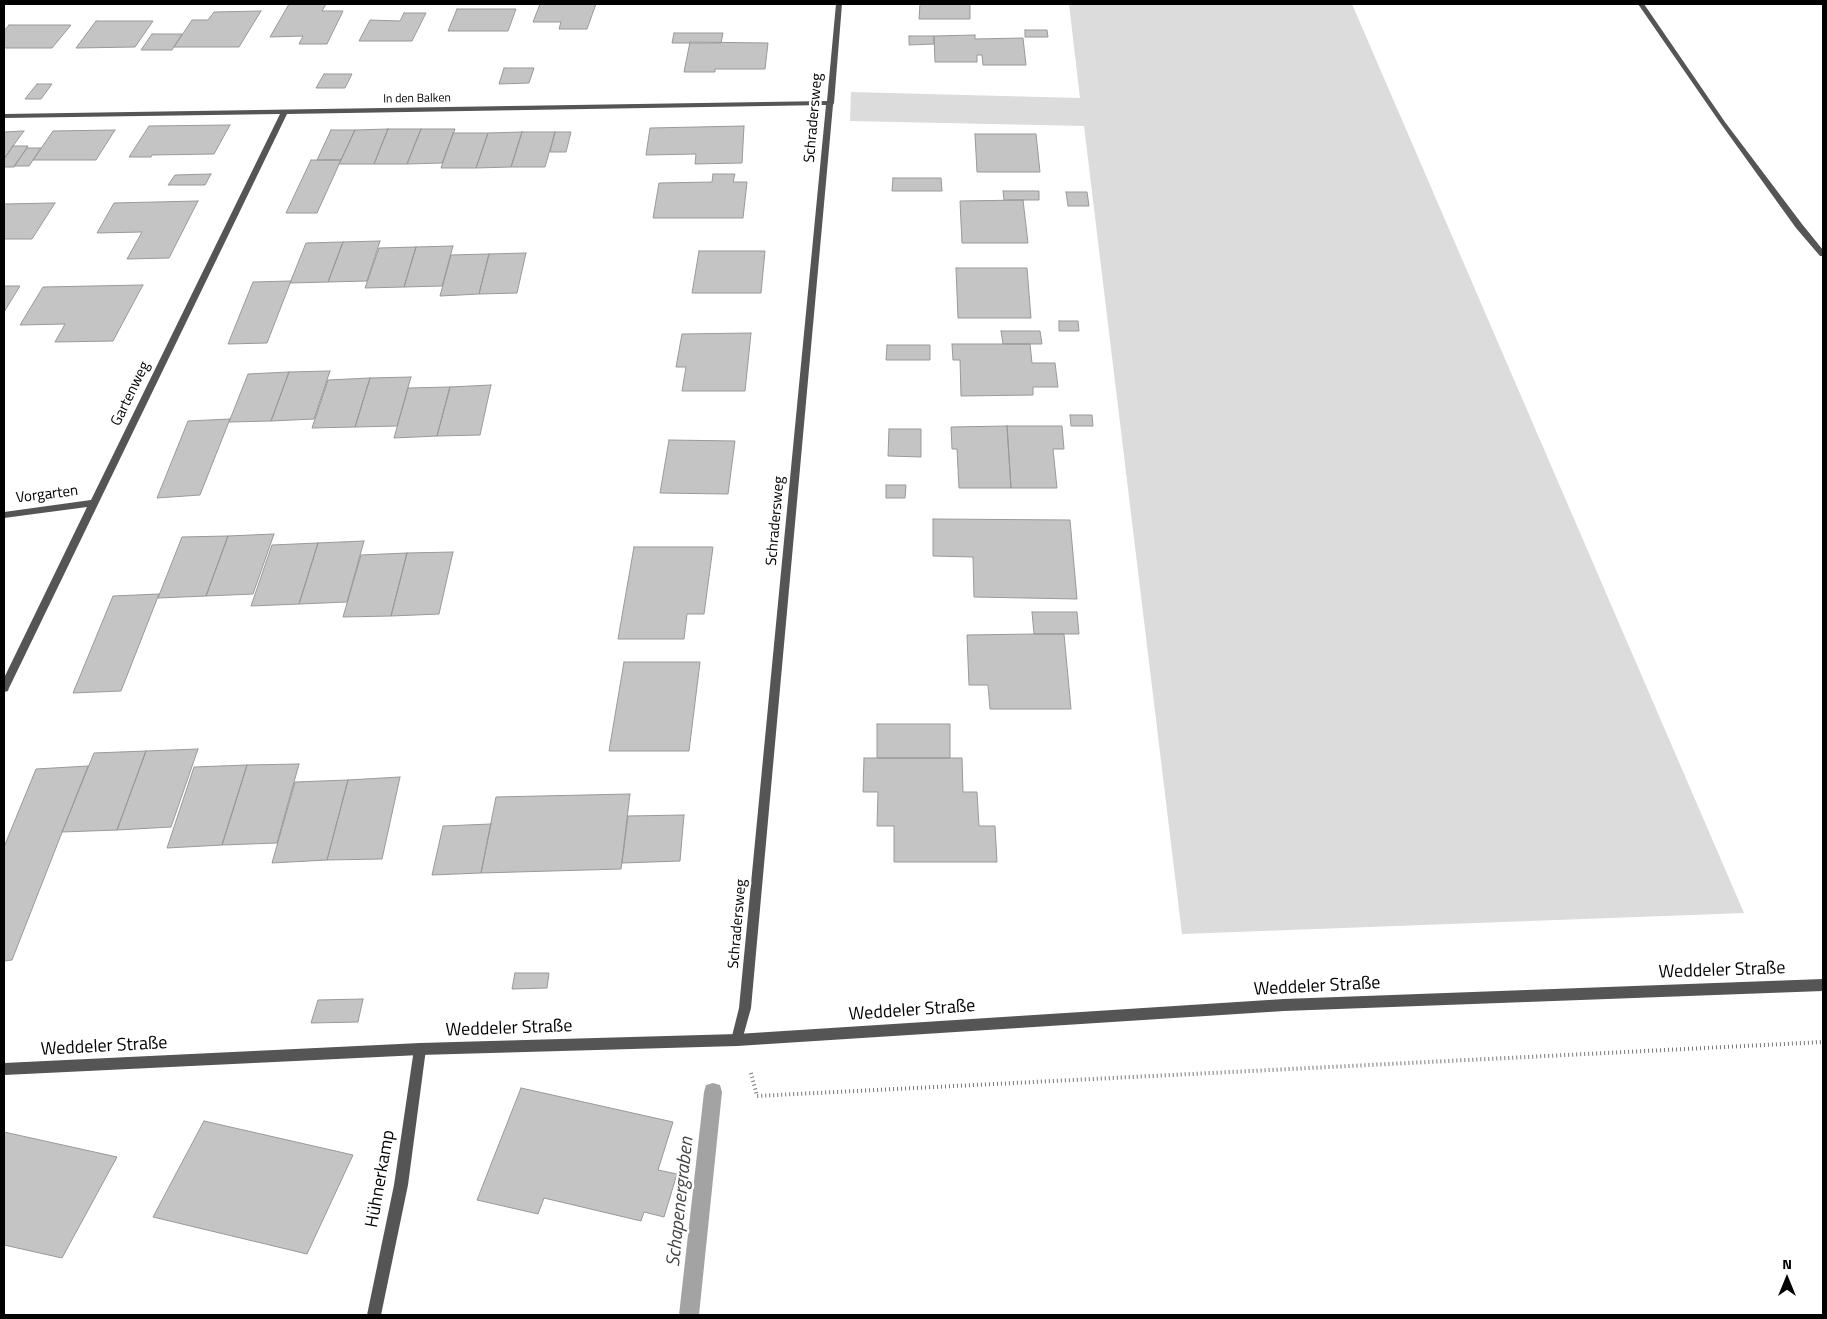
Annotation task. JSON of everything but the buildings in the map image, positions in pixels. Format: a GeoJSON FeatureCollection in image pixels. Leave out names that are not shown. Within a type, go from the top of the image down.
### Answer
{"type":"FeatureCollection","features":[{"type":"Feature","properties":{"kind":"street","name":"Schradersweg"},"geometry":{"type":"LineString","coordinates":[[736,1040],[746,1008],[839,4]]}},
{"type":"Feature","properties":{"kind":"street"},"geometry":{"type":"LineString","coordinates":[[1641,4],[1723,123],[1799,226],[1823,254]]}},
{"type":"Feature","properties":{"kind":"street","name":"In den Balken"},"geometry":{"type":"LineString","coordinates":[[4,116],[831,103]]}},
{"type":"Feature","properties":{"kind":"street","name":"Gartenweg"},"geometry":{"type":"LineString","coordinates":[[4,688],[284,112]]}},
{"type":"Feature","properties":{"kind":"street","name":"Vorgarten"},"geometry":{"type":"LineString","coordinates":[[4,515],[94,503]]}},
{"type":"Feature","properties":{"kind":"street","name":"Weddeler Straße"},"geometry":{"type":"LineString","coordinates":[[4,1069],[420,1049],[736,1040],[1284,1005],[1823,985]]}},
{"type":"Feature","properties":{"kind":"street","name":"Hühnerkamp"},"geometry":{"type":"LineString","coordinates":[[374,1315],[401,1185],[420,1049]]}},
{"type":"Feature","properties":{"kind":"path"},"geometry":{"type":"LineString","coordinates":[[736,1040],[747,1061],[757,1096],[1823,1042]]}},
{"type":"Feature","properties":{"kind":"shaded area"},"geometry":{"type":"Polygon","coordinates":[[[1069,4],[1352,4],[1744,913],[1182,934],[1084,126],[850,121],[851,92],[1080,98],[1069,4]]]}},
{"type":"Feature","properties":{"kind":"waterway","name":"Schapenergraben"},"geometry":{"type":"LineString","coordinates":[[689,1315],[713,1092]]}}]}
